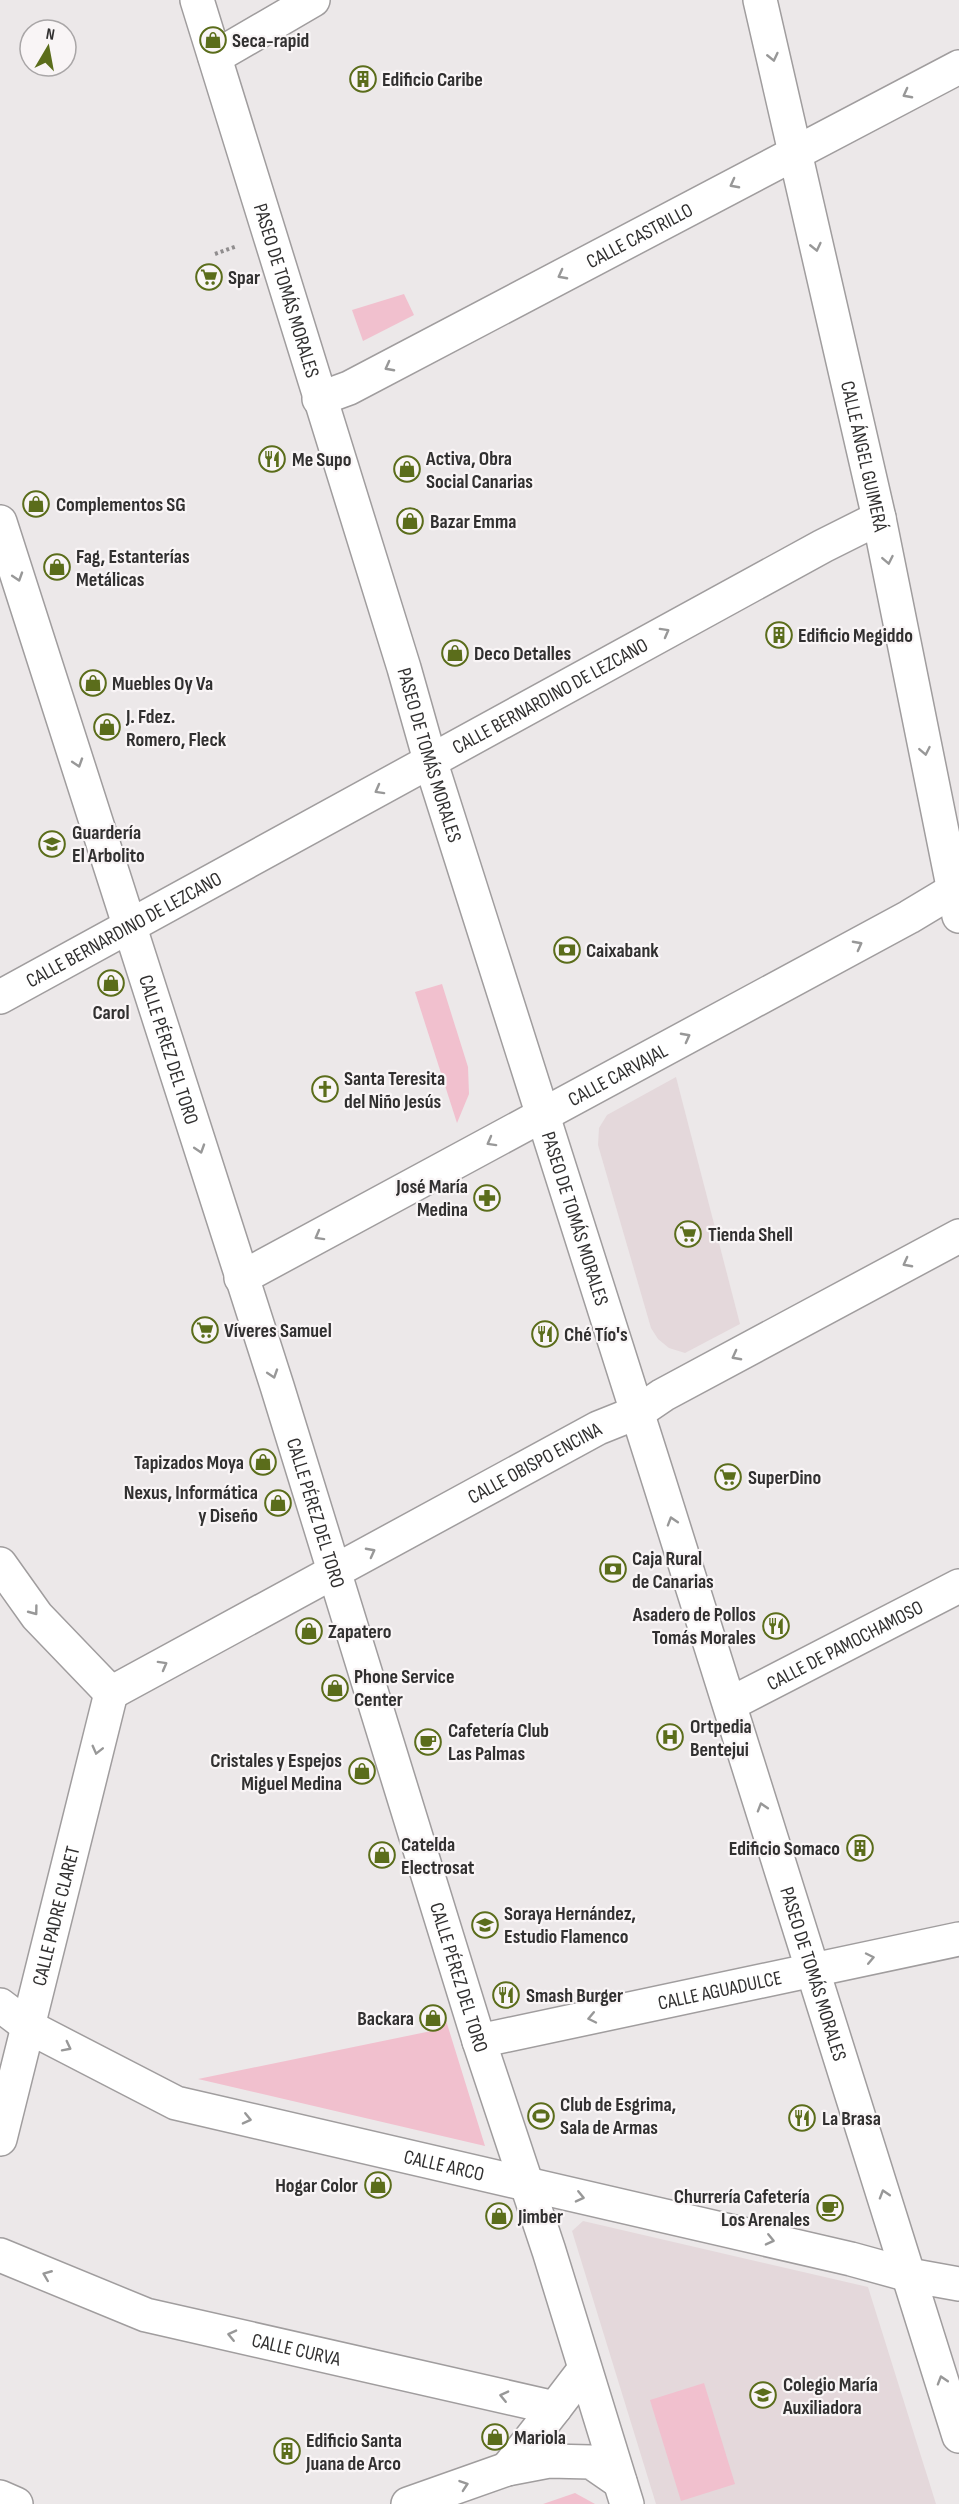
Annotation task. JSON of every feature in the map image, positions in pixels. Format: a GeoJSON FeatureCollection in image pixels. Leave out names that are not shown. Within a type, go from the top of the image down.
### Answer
{"type":"FeatureCollection","features":[{"type":"Feature","properties":{"kind":"street","name":"PASEO DE TOMÁS MORALES"},"geometry":{"type":"LineString","coordinates":[[197,0],[404,668],[430,760],[638,1412],[959,2436]]}},
{"type":"Feature","properties":{"kind":"street"},"geometry":{"type":"LineString","coordinates":[[215,57],[313,0]]}},
{"type":"Feature","properties":{"kind":"street","name":"CALLE ÁNGEL GUIMERÁ"},"geometry":{"type":"LineString","coordinates":[[760,0],[879,518],[957,898]]}},
{"type":"Feature","properties":{"kind":"street","name":"CALLE CASTRILLO"},"geometry":{"type":"LineString","coordinates":[[319,399],[350,388],[959,67]]}},
{"type":"Feature","properties":{"kind":"street","name":"CALLE BERNARDINO DE LEZCANO"},"geometry":{"type":"LineString","coordinates":[[0,997],[430,760],[812,552],[879,518]]}},
{"type":"Feature","properties":{"kind":"street","name":"CALLE PÉREZ DEL TORO"},"geometry":{"type":"LineString","coordinates":[[0,522],[242,1278],[479,2041],[549,2251],[624,2493]]}},
{"type":"Feature","properties":{"kind":"street","name":"CALLE CARVAJAL"},"geometry":{"type":"LineString","coordinates":[[242,1278],[909,917],[957,898]]}},
{"type":"Feature","properties":{"kind":"street","name":"CALLE OBISPO ENCINA"},"geometry":{"type":"LineString","coordinates":[[111,1693],[598,1428],[638,1412],[663,1395],[959,1236]]}},
{"type":"Feature","properties":{"kind":"street"},"geometry":{"type":"LineString","coordinates":[[0,1564],[37,1616],[111,1693]]}},
{"type":"Feature","properties":{"kind":"street","name":"CALLE DE PAMOCHAMOSO"},"geometry":{"type":"LineString","coordinates":[[730,1704],[959,1586]]}},
{"type":"Feature","properties":{"kind":"street","name":"CALLE PADRE CLARET"},"geometry":{"type":"LineString","coordinates":[[0,2139],[111,1693]]}},
{"type":"Feature","properties":{"kind":"street","name":"CALLE AGUADULCE"},"geometry":{"type":"LineString","coordinates":[[479,2041],[959,1939]]}},
{"type":"Feature","properties":{"kind":"street","name":"CALLE ARCO"},"geometry":{"type":"LineString","coordinates":[[0,2005],[29,2028],[176,2103],[851,2259],[909,2275],[959,2284]]}},
{"type":"Feature","properties":{"kind":"street","name":"CALLE CURVA"},"geometry":{"type":"LineString","coordinates":[[0,2255],[146,2315],[555,2408]]}},
{"type":"Feature","properties":{"kind":"street"},"geometry":{"type":"LineString","coordinates":[[507,2469],[585,2370]]}},
{"type":"Feature","properties":{"kind":"street"},"geometry":{"type":"LineString","coordinates":[[408,2504],[507,2469],[549,2461],[591,2462],[624,2493]]}},
{"type":"Feature","properties":{"kind":"street"},"geometry":{"type":"LineString","coordinates":[[0,2497],[16,2504]]}},
{"type":"Feature","properties":{"kind":"shaded area"},"geometry":{"type":"Polygon","coordinates":[[[404,294],[414,315],[363,341],[352,310],[404,294]]]}},
{"type":"Feature","properties":{"kind":"shaded area"},"geometry":{"type":"Polygon","coordinates":[[[442,984],[468,1067],[469,1094],[457,1123],[415,992],[442,984]]]}},
{"type":"Feature","properties":{"kind":"shaded area"},"geometry":{"type":"Polygon","coordinates":[[[676,1077],[740,1324],[685,1353],[669,1348],[658,1339],[651,1328],[598,1145],[599,1128],[607,1115],[676,1077]]]}},
{"type":"Feature","properties":{"kind":"shaded area"},"geometry":{"type":"Polygon","coordinates":[[[444,2014],[485,2146],[198,2079],[441,2029],[444,2014]]]}},
{"type":"Feature","properties":{"kind":"shaded area","name":"Colegio María Auxiliadora"},"geometry":{"type":"Polygon","coordinates":[[[583,2221],[868,2287],[936,2504],[656,2504],[572,2231],[583,2221]]]}},
{"type":"Feature","properties":{"kind":"shaded area"},"geometry":{"type":"Polygon","coordinates":[[[704,2383],[735,2484],[681,2501],[650,2400],[704,2383]]]}},
{"type":"Feature","properties":{"kind":"shaded area"},"geometry":{"type":"Polygon","coordinates":[[[575,2493],[595,2504],[543,2504],[575,2493]]]}},
{"type":"Feature","properties":{"kind":"place","name":"Seca-rapid"},"geometry":{"type":"Point","coordinates":[213,40]}},
{"type":"Feature","properties":{"kind":"place","name":"Edificio Caribe"},"geometry":{"type":"Point","coordinates":[363,79]}},
{"type":"Feature","properties":{"kind":"place","name":"Spar"},"geometry":{"type":"Point","coordinates":[209,277]}},
{"type":"Feature","properties":{"kind":"place","name":"Me Supo"},"geometry":{"type":"Point","coordinates":[272,459]}},
{"type":"Feature","properties":{"kind":"place","name":"Activa, Obra Social Canarias"},"geometry":{"type":"Point","coordinates":[407,469]}},
{"type":"Feature","properties":{"kind":"place","name":"Complementos SG"},"geometry":{"type":"Point","coordinates":[36,504]}},
{"type":"Feature","properties":{"kind":"place","name":"Bazar Emma"},"geometry":{"type":"Point","coordinates":[410,521]}},
{"type":"Feature","properties":{"kind":"place","name":"Fag, Estanterías Metálicas"},"geometry":{"type":"Point","coordinates":[57,567]}},
{"type":"Feature","properties":{"kind":"place","name":"Edificio Megiddo"},"geometry":{"type":"Point","coordinates":[779,635]}},
{"type":"Feature","properties":{"kind":"place","name":"Deco Detalles"},"geometry":{"type":"Point","coordinates":[455,653]}},
{"type":"Feature","properties":{"kind":"place","name":"Muebles Oy Va"},"geometry":{"type":"Point","coordinates":[93,683]}},
{"type":"Feature","properties":{"kind":"place","name":"J. Fdez. Romero, Fleck"},"geometry":{"type":"Point","coordinates":[107,727]}},
{"type":"Feature","properties":{"kind":"place","name":"Guardería El Arbolito"},"geometry":{"type":"Point","coordinates":[52,844]}},
{"type":"Feature","properties":{"kind":"place","name":"Caixabank"},"geometry":{"type":"Point","coordinates":[567,950]}},
{"type":"Feature","properties":{"kind":"place","name":"Carol"},"geometry":{"type":"Point","coordinates":[111,983]}},
{"type":"Feature","properties":{"kind":"place","name":"Santa Teresita del Niño Jesús"},"geometry":{"type":"Point","coordinates":[325,1089]}},
{"type":"Feature","properties":{"kind":"place","name":"José María Medina"},"geometry":{"type":"Point","coordinates":[487,1198]}},
{"type":"Feature","properties":{"kind":"place","name":"Tienda Shell"},"geometry":{"type":"Point","coordinates":[688,1234]}},
{"type":"Feature","properties":{"kind":"place","name":"Víveres Samuel"},"geometry":{"type":"Point","coordinates":[205,1330]}},
{"type":"Feature","properties":{"kind":"place","name":"Ché Tío's"},"geometry":{"type":"Point","coordinates":[545,1334]}},
{"type":"Feature","properties":{"kind":"place","name":"Tapizados Moya"},"geometry":{"type":"Point","coordinates":[263,1462]}},
{"type":"Feature","properties":{"kind":"place","name":"SuperDino"},"geometry":{"type":"Point","coordinates":[728,1477]}},
{"type":"Feature","properties":{"kind":"place","name":"Nexus, Informática y Diseño"},"geometry":{"type":"Point","coordinates":[278,1503]}},
{"type":"Feature","properties":{"kind":"place","name":"Caja Rural de Canarias"},"geometry":{"type":"Point","coordinates":[613,1569]}},
{"type":"Feature","properties":{"kind":"place","name":"Asadero de Pollos Tomás Morales"},"geometry":{"type":"Point","coordinates":[776,1626]}},
{"type":"Feature","properties":{"kind":"place","name":"Zapatero"},"geometry":{"type":"Point","coordinates":[309,1631]}},
{"type":"Feature","properties":{"kind":"place","name":"Phone Service Center"},"geometry":{"type":"Point","coordinates":[335,1688]}},
{"type":"Feature","properties":{"kind":"place","name":"Ortpedia Bentejui"},"geometry":{"type":"Point","coordinates":[670,1737]}},
{"type":"Feature","properties":{"kind":"place","name":"Cafetería Club Las Palmas"},"geometry":{"type":"Point","coordinates":[428,1742]}},
{"type":"Feature","properties":{"kind":"place","name":"Cristales y Espejos Miguel Medina"},"geometry":{"type":"Point","coordinates":[362,1771]}},
{"type":"Feature","properties":{"kind":"place","name":"Edificio Somaco"},"geometry":{"type":"Point","coordinates":[860,1848]}},
{"type":"Feature","properties":{"kind":"place","name":"Catelda Electrosat"},"geometry":{"type":"Point","coordinates":[382,1855]}},
{"type":"Feature","properties":{"kind":"place","name":"Soraya Hernández, Estudio Flamenco"},"geometry":{"type":"Point","coordinates":[485,1925]}},
{"type":"Feature","properties":{"kind":"place","name":"Smash Burger"},"geometry":{"type":"Point","coordinates":[506,1995]}},
{"type":"Feature","properties":{"kind":"place","name":"Backara"},"geometry":{"type":"Point","coordinates":[433,2018]}},
{"type":"Feature","properties":{"kind":"place","name":"Club de Esgrima, Sala de Armas"},"geometry":{"type":"Point","coordinates":[541,2116]}},
{"type":"Feature","properties":{"kind":"place","name":"La Brasa"},"geometry":{"type":"Point","coordinates":[802,2118]}},
{"type":"Feature","properties":{"kind":"place","name":"Hogar Color"},"geometry":{"type":"Point","coordinates":[378,2185]}},
{"type":"Feature","properties":{"kind":"place","name":"Churrería Cafetería Los Arenales"},"geometry":{"type":"Point","coordinates":[830,2208]}},
{"type":"Feature","properties":{"kind":"place","name":"Jimber"},"geometry":{"type":"Point","coordinates":[499,2216]}},
{"type":"Feature","properties":{"kind":"place","name":"Colegio María Auxiliadora"},"geometry":{"type":"Point","coordinates":[763,2395]}},
{"type":"Feature","properties":{"kind":"place","name":"Mariola"},"geometry":{"type":"Point","coordinates":[495,2437]}},
{"type":"Feature","properties":{"kind":"place","name":"Edificio Santa Juana de Arco"},"geometry":{"type":"Point","coordinates":[287,2451]}}]}
